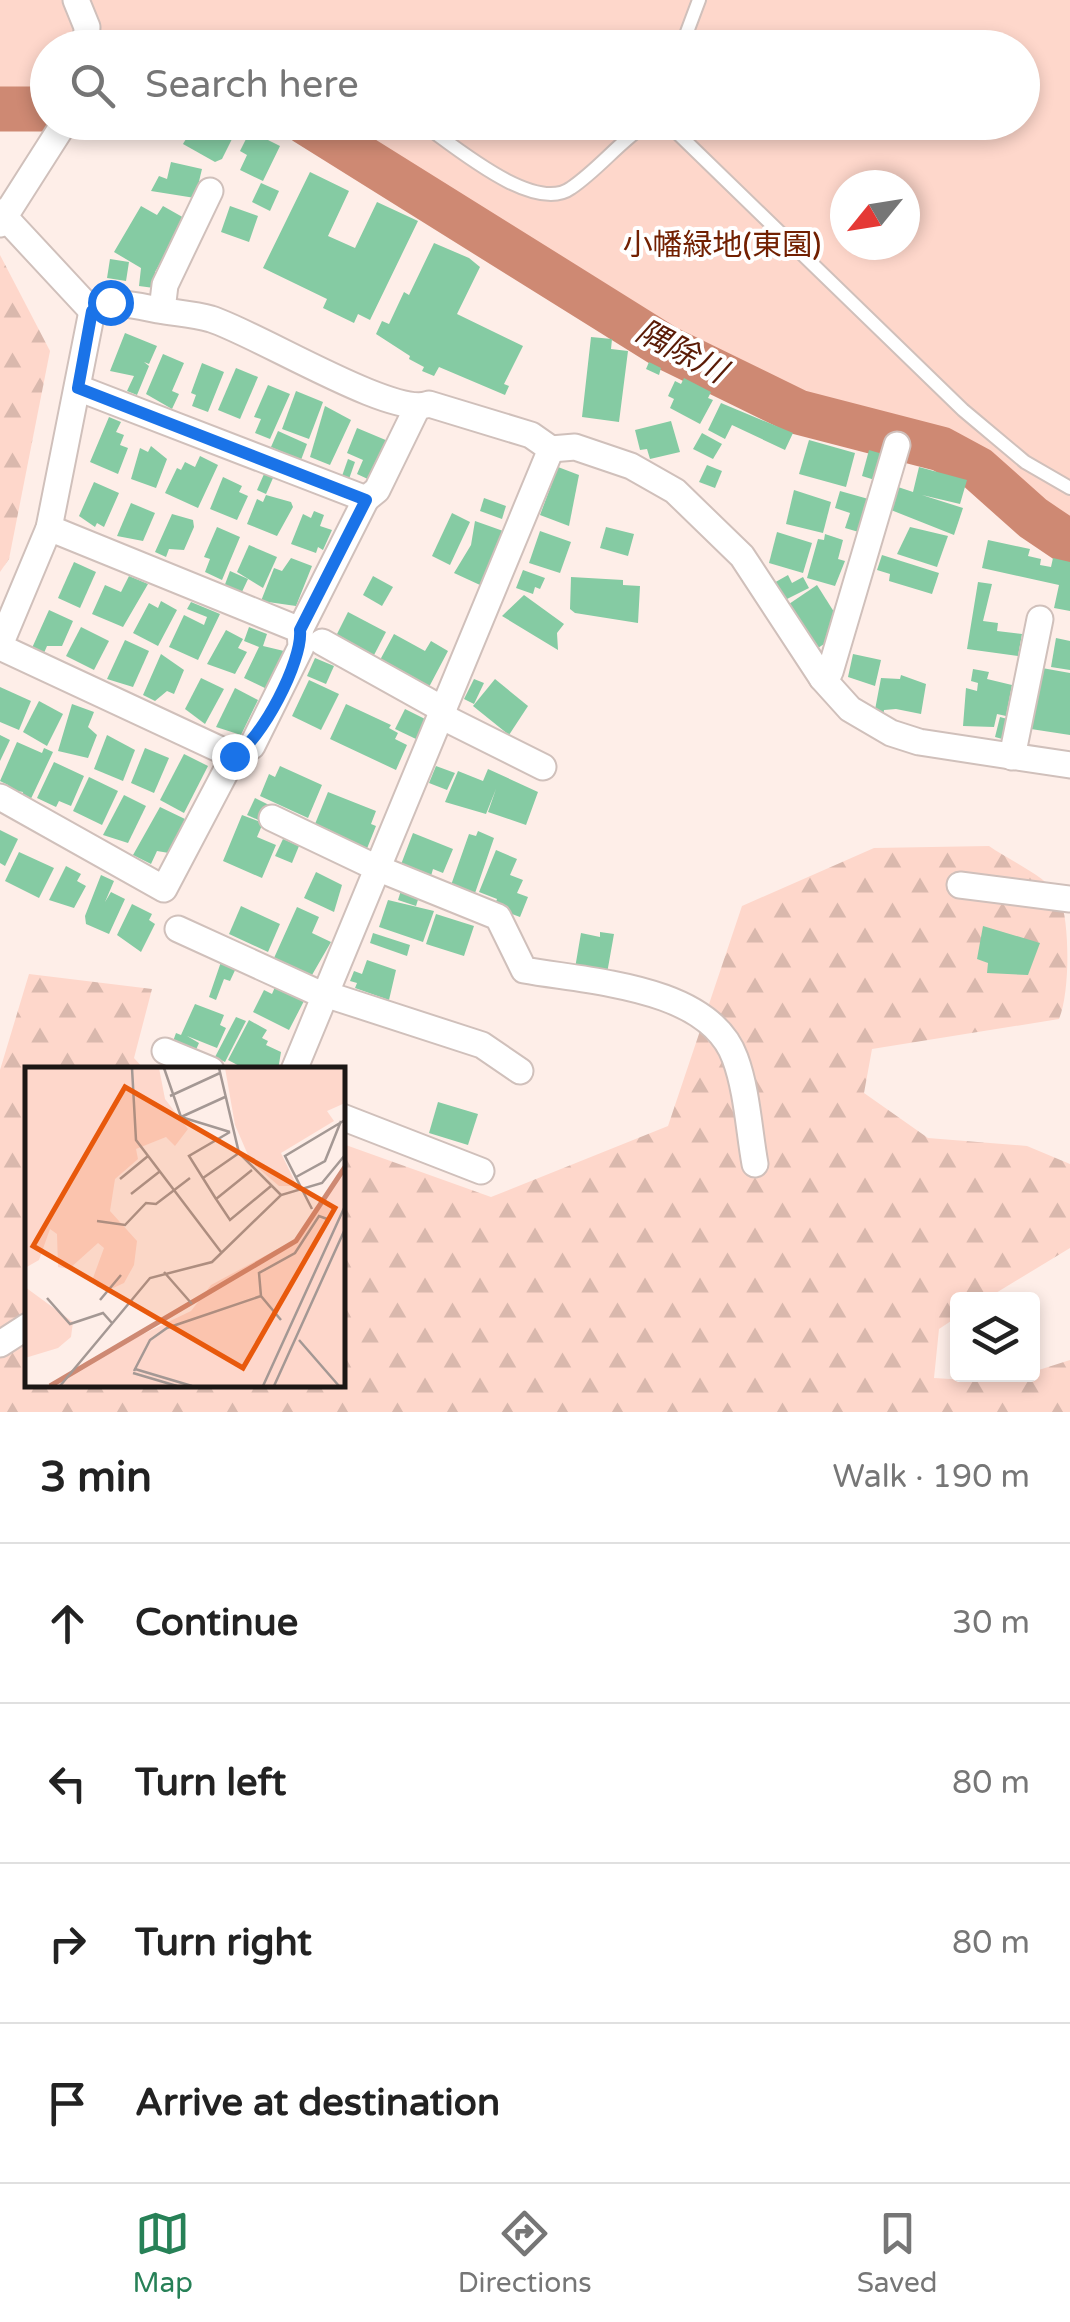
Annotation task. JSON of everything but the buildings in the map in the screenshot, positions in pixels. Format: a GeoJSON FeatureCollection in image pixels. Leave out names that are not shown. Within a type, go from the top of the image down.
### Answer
{"type":"FeatureCollection","features":[{"type":"Feature","properties":{"kind":"street"},"geometry":{"type":"LineString","coordinates":[[76,0],[88,30]]}},
{"type":"Feature","properties":{"kind":"street"},"geometry":{"type":"LineString","coordinates":[[53,140],[2,218],[92,311]]}},
{"type":"Feature","properties":{"kind":"street"},"geometry":{"type":"LineString","coordinates":[[162,310],[165,285],[210,191]]}},
{"type":"Feature","properties":{"kind":"street"},"geometry":{"type":"LineString","coordinates":[[92,311],[110,302],[211,319],[330,372],[381,400],[418,408],[429,404],[531,435],[551,449],[575,447],[631,466],[675,491],[742,556],[822,678],[850,709],[891,733],[919,742],[1070,765]]}},
{"type":"Feature","properties":{"kind":"street"},"geometry":{"type":"LineString","coordinates":[[92,311],[49,528],[0,646],[234,756]]}},
{"type":"Feature","properties":{"kind":"street"},"geometry":{"type":"LineString","coordinates":[[78,388],[366,500]]}},
{"type":"Feature","properties":{"kind":"street"},"geometry":{"type":"LineString","coordinates":[[0,797],[164,889],[234,756],[252,746],[301,646],[311,636],[366,500],[376,490],[418,408]]}},
{"type":"Feature","properties":{"kind":"street"},"geometry":{"type":"LineString","coordinates":[[822,678],[830,672],[897,445]]}},
{"type":"Feature","properties":{"kind":"street"},"geometry":{"type":"LineString","coordinates":[[295,1067],[551,449]]}},
{"type":"Feature","properties":{"kind":"street"},"geometry":{"type":"LineString","coordinates":[[49,528],[311,636],[543,767]]}},
{"type":"Feature","properties":{"kind":"street"},"geometry":{"type":"LineString","coordinates":[[1012,756],[1040,619]]}},
{"type":"Feature","properties":{"kind":"street"},"geometry":{"type":"LineString","coordinates":[[272,818],[377,868],[498,917],[524,970],[683,1004],[713,1022],[735,1058],[755,1164]]}},
{"type":"Feature","properties":{"kind":"street"},"geometry":{"type":"LineString","coordinates":[[960,885],[1070,899]]}},
{"type":"Feature","properties":{"kind":"street"},"geometry":{"type":"LineString","coordinates":[[178,929],[327,996],[482,1045],[520,1071]]}},
{"type":"Feature","properties":{"kind":"street"},"geometry":{"type":"LineString","coordinates":[[165,1050],[204,1067]]}},
{"type":"Feature","properties":{"kind":"street"},"geometry":{"type":"LineString","coordinates":[[345,1118],[481,1170]]}},
{"type":"Feature","properties":{"kind":"street"},"geometry":{"type":"LineString","coordinates":[[0,1344],[25,1328]]}},
{"type":"Feature","properties":{"kind":"lane"},"geometry":{"type":"LineString","coordinates":[[688,30],[699,0]]}},
{"type":"Feature","properties":{"kind":"lane"},"geometry":{"type":"LineString","coordinates":[[447,140],[522,190],[549,196],[568,191],[628,140]]}},
{"type":"Feature","properties":{"kind":"lane"},"geometry":{"type":"LineString","coordinates":[[685,140],[963,410],[1025,462],[1070,488]]}},
{"type":"Feature","properties":{"kind":"green space","name":"小幡緑地(東園)"},"geometry":{"type":"Polygon","coordinates":[[[0,0],[1070,0],[1070,535],[935,425],[891,439],[841,438],[748,400],[628,333],[321,140],[1040,140],[1040,30],[30,30],[30,97],[0,96],[0,0]]]}},
{"type":"Feature","properties":{"kind":"green space"},"geometry":{"type":"Polygon","coordinates":[[[0,255],[50,351],[9,559],[0,572],[0,255]]]}},
{"type":"Feature","properties":{"kind":"green space"},"geometry":{"type":"Polygon","coordinates":[[[989,846],[1037,876],[1060,897],[1067,958],[1059,1019],[872,1049],[864,1093],[928,1138],[1027,1146],[1070,1164],[1070,1248],[998,1292],[950,1292],[950,1322],[939,1329],[934,1378],[950,1382],[1040,1382],[1040,1370],[1070,1360],[1070,1412],[0,1412],[0,1070],[29,974],[152,989],[134,1058],[142,1067],[25,1067],[25,1387],[345,1387],[345,1145],[491,1197],[668,1126],[742,906],[874,848],[989,846]]]}},
{"type":"Feature","properties":{"kind":"waterway","name":"隅除川"},"geometry":{"type":"LineString","coordinates":[[0,109],[30,109]]}},
{"type":"Feature","properties":{"kind":"waterway","name":"隅除川"},"geometry":{"type":"LineString","coordinates":[[334,140],[667,348],[798,412],[941,449],[978,469],[1033,518],[1070,543]]}},
{"type":"Feature","properties":{"kind":"route"},"geometry":{"type":"LineString","coordinates":[[110,302],[92,311],[78,388],[366,500],[300,630],[301,646],[252,746],[234,756]]}}]}
